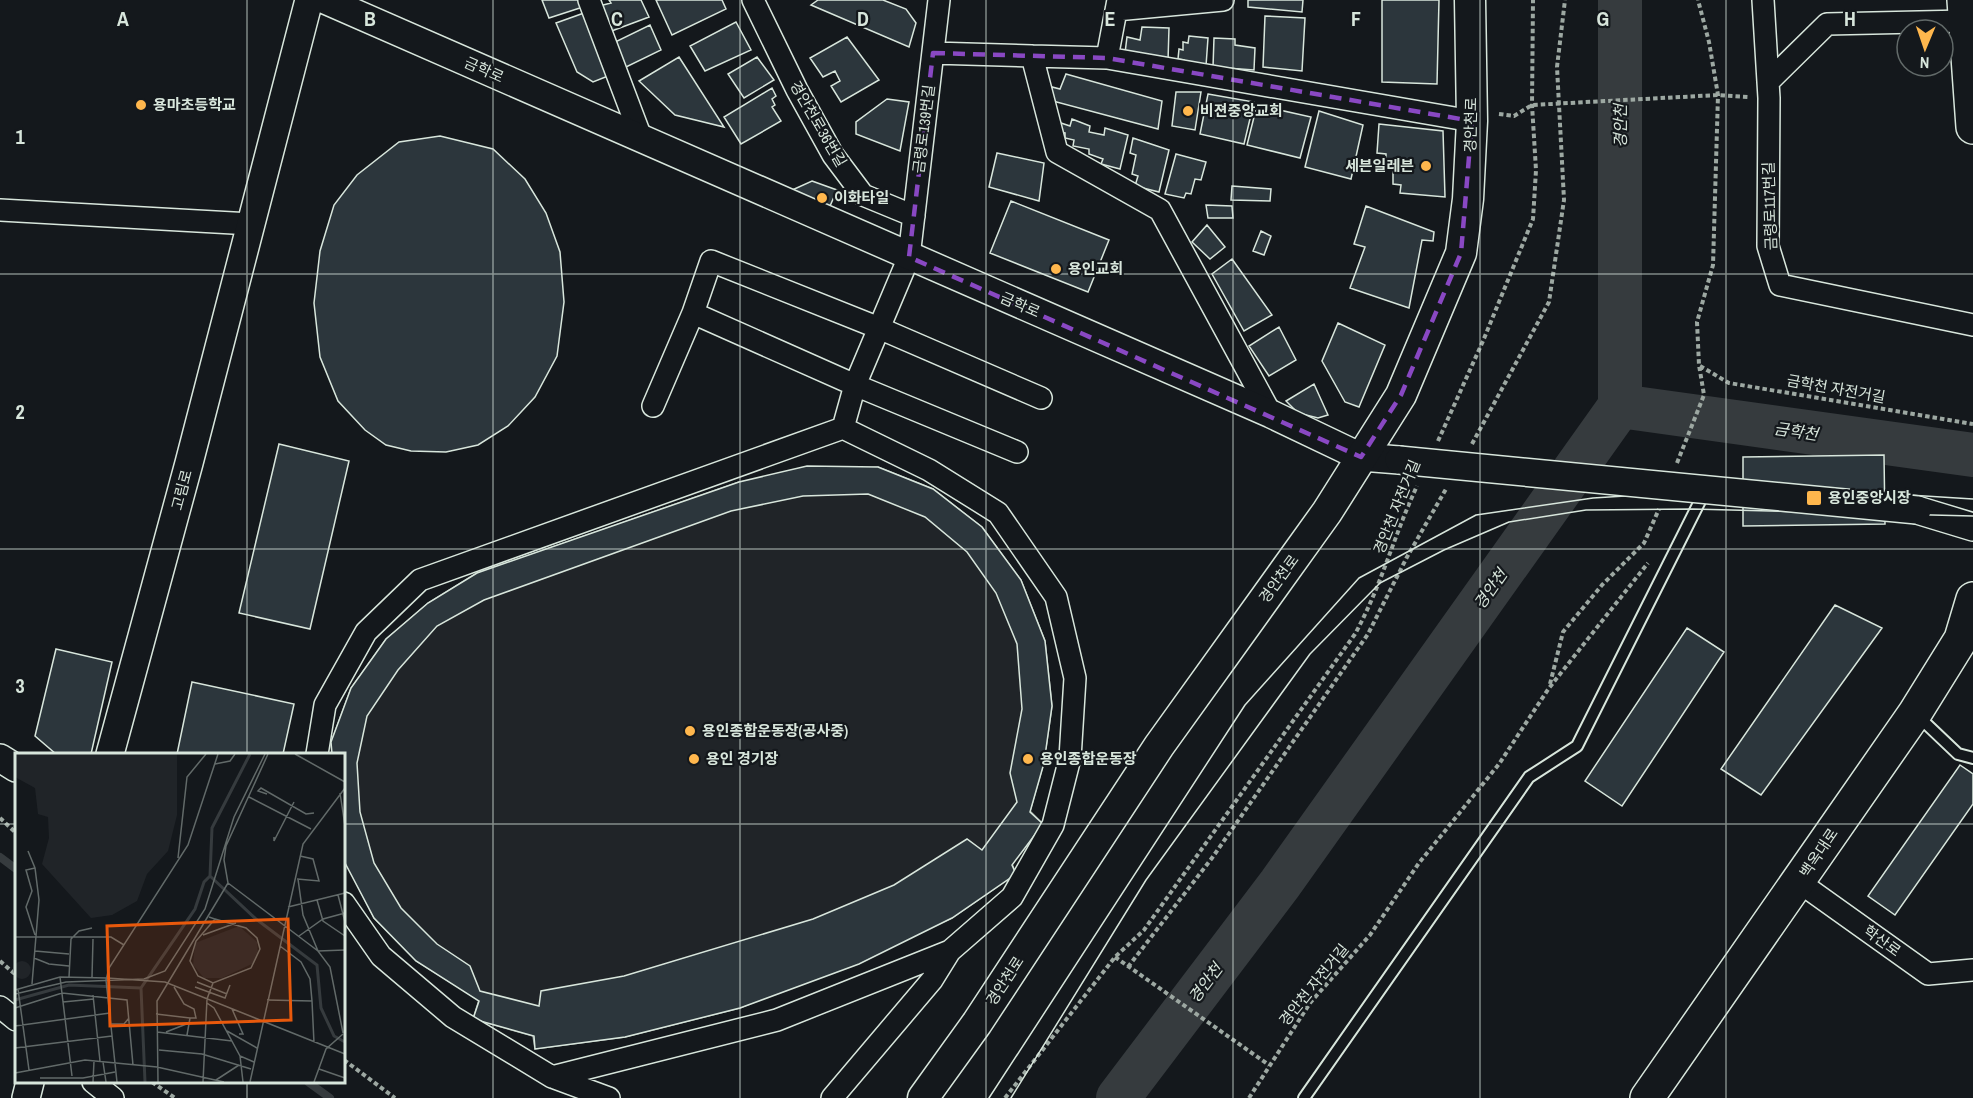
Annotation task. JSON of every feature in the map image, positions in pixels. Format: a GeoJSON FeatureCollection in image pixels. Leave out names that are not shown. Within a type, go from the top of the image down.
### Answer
{"type":"FeatureCollection","features":[{"type":"Feature","properties":{"kind":"main road","name":"경안천로"},"geometry":{"type":"LineString","coordinates":[[923,1098],[977,1023],[1159,746],[1327,512],[1401,394],[1461,253],[1468,199],[1472,121],[1470,0]]}},
{"type":"Feature","properties":{"kind":"main road"},"geometry":{"type":"LineString","coordinates":[[1964,10],[1973,127]]}},
{"type":"Feature","properties":{"kind":"main road","name":"백옥대로"},"geometry":{"type":"LineString","coordinates":[[1647,1098],[1915,713],[1961,639],[1973,599]]}},
{"type":"Feature","properties":{"kind":"street","name":"고림로"},"geometry":{"type":"LineString","coordinates":[[110,753],[309,0]]}},
{"type":"Feature","properties":{"kind":"street","name":"금학로"},"geometry":{"type":"LineString","coordinates":[[325,0],[1271,414],[1361,458],[1917,510],[1973,527]]}},
{"type":"Feature","properties":{"kind":"street"},"geometry":{"type":"LineString","coordinates":[[589,0],[642,140]]}},
{"type":"Feature","properties":{"kind":"street","name":"경안천로36번길"},"geometry":{"type":"LineString","coordinates":[[753,0],[796,90],[839,163],[863,195],[914,216]]}},
{"type":"Feature","properties":{"kind":"street","name":"금령로139번길"},"geometry":{"type":"LineString","coordinates":[[843,428],[855,385],[909,257],[939,0]]}},
{"type":"Feature","properties":{"kind":"street"},"geometry":{"type":"LineString","coordinates":[[1107,58],[1117,5],[1222,0]]}},
{"type":"Feature","properties":{"kind":"street","name":"금령로117번길"},"geometry":{"type":"LineString","coordinates":[[1763,0],[1768,90],[1768,246],[1780,285],[1973,326]]}},
{"type":"Feature","properties":{"kind":"street"},"geometry":{"type":"LineString","coordinates":[[1768,90],[1827,24],[1964,10]]}},
{"type":"Feature","properties":{"kind":"street"},"geometry":{"type":"LineString","coordinates":[[933,53],[1107,58],[1472,121]]}},
{"type":"Feature","properties":{"kind":"street"},"geometry":{"type":"LineString","coordinates":[[1032,56],[1057,152],[1160,210],[1271,414]]}},
{"type":"Feature","properties":{"kind":"street"},"geometry":{"type":"LineString","coordinates":[[0,210],[251,224]]}},
{"type":"Feature","properties":{"kind":"street"},"geometry":{"type":"LineString","coordinates":[[653,406],[693,313],[711,261],[879,328],[1041,398]]}},
{"type":"Feature","properties":{"kind":"street"},"geometry":{"type":"LineString","coordinates":[[693,313],[855,385],[1017,452]]}},
{"type":"Feature","properties":{"kind":"street"},"geometry":{"type":"LineString","coordinates":[[317,753],[325,705],[366,632],[420,580],[843,428],[929,470],[998,513],[1056,597],[1075,678],[1070,758],[1053,825],[1011,897],[950,951],[932,980],[832,1098]]}},
{"type":"Feature","properties":{"kind":"street"},"geometry":{"type":"LineString","coordinates":[[0,758],[15,767]]}},
{"type":"Feature","properties":{"kind":"street","name":"학산로"},"geometry":{"type":"LineString","coordinates":[[1799,882],[1928,974],[1973,970]]}},
{"type":"Feature","properties":{"kind":"street"},"geometry":{"type":"LineString","coordinates":[[345,904],[381,956],[453,1017],[552,1077],[609,1098]]}},
{"type":"Feature","properties":{"kind":"street"},"geometry":{"type":"LineString","coordinates":[[552,1077],[777,1020],[950,951]]}},
{"type":"Feature","properties":{"kind":"street"},"geometry":{"type":"LineString","coordinates":[[0,1007],[15,1019]]}},
{"type":"Feature","properties":{"kind":"street"},"geometry":{"type":"LineString","coordinates":[[26,1098],[30,1083]]}},
{"type":"Feature","properties":{"kind":"street"},"geometry":{"type":"LineString","coordinates":[[94,1083],[113,1098]]}},
{"type":"Feature","properties":{"kind":"lane"},"geometry":{"type":"LineString","coordinates":[[1304,1098],[1529,777],[1577,746],[1705,491]]}},
{"type":"Feature","properties":{"kind":"lane"},"geometry":{"type":"LineString","coordinates":[[1915,713],[1958,754],[1973,758]]}},
{"type":"Feature","properties":{"kind":"path","name":"경안천 자전거길"},"geometry":{"type":"LineString","coordinates":[[1436,445],[1492,320],[1533,219],[1536,170],[1532,105],[1533,0]]}},
{"type":"Feature","properties":{"kind":"path"},"geometry":{"type":"LineString","coordinates":[[1470,447],[1549,302],[1564,200],[1557,105],[1557,67],[1565,0]]}},
{"type":"Feature","properties":{"kind":"path"},"geometry":{"type":"LineString","coordinates":[[1673,471],[1704,395],[1699,365],[1697,322],[1713,266],[1718,95],[1709,42],[1698,0]]}},
{"type":"Feature","properties":{"kind":"path"},"geometry":{"type":"LineString","coordinates":[[1514,116],[1532,105],[1718,95],[1768,90]]}},
{"type":"Feature","properties":{"kind":"path","name":"금학천 자전거길"},"geometry":{"type":"LineString","coordinates":[[1699,365],[1729,383],[1973,424]]}},
{"type":"Feature","properties":{"kind":"path","name":"경안천 자전거길"},"geometry":{"type":"LineString","coordinates":[[1005,1098],[1115,957],[1144,930],[1355,634],[1375,598],[1397,529],[1421,477]]}},
{"type":"Feature","properties":{"kind":"path"},"geometry":{"type":"LineString","coordinates":[[1128,967],[1212,858],[1368,634],[1407,556],[1447,487]]}},
{"type":"Feature","properties":{"kind":"path"},"geometry":{"type":"LineString","coordinates":[[1549,688],[1563,632],[1602,585],[1644,543],[1660,504]]}},
{"type":"Feature","properties":{"kind":"path","name":"경안천 자전거길"},"geometry":{"type":"LineString","coordinates":[[1249,1098],[1310,1003],[1370,935],[1419,863],[1499,764],[1549,688],[1653,556]]}},
{"type":"Feature","properties":{"kind":"path"},"geometry":{"type":"LineString","coordinates":[[0,818],[15,832]]}},
{"type":"Feature","properties":{"kind":"path"},"geometry":{"type":"LineString","coordinates":[[1115,957],[1269,1065]]}},
{"type":"Feature","properties":{"kind":"path"},"geometry":{"type":"LineString","coordinates":[[0,962],[15,974]]}},
{"type":"Feature","properties":{"kind":"path"},"geometry":{"type":"LineString","coordinates":[[345,1061],[394,1098]]}},
{"type":"Feature","properties":{"kind":"path"},"geometry":{"type":"LineString","coordinates":[[153,1083],[175,1098]]}},
{"type":"Feature","properties":{"kind":"highlighted area"},"geometry":{"type":"Polygon","coordinates":[[[933,53],[1107,58],[1472,121],[1461,253],[1401,395],[1361,457],[909,257],[933,53]]]}},
{"type":"Feature","properties":{"kind":"shaded area","name":"용인 경기장"},"geometry":{"type":"Polygon","coordinates":[[[878,467],[933,489],[982,527],[1021,580],[1045,641],[1052,706],[1044,762],[1030,811],[1043,824],[1012,864],[1016,874],[952,918],[740,1008],[625,1037],[535,1049],[533,1036],[473,1019],[479,1000],[416,961],[374,918],[345,860],[345,753],[332,753],[331,742],[351,688],[386,639],[428,603],[477,573],[739,482],[878,467]]]}},
{"type":"Feature","properties":{"kind":"building"},"geometry":{"type":"Polygon","coordinates":[[[542,0],[584,0],[586,6],[549,18],[542,0]]]}},
{"type":"Feature","properties":{"kind":"building"},"geometry":{"type":"Polygon","coordinates":[[[609,0],[641,0],[649,17],[609,32],[599,6],[611,3],[609,0]]]}},
{"type":"Feature","properties":{"kind":"building"},"geometry":{"type":"Polygon","coordinates":[[[656,0],[722,0],[726,9],[672,35],[656,0]]]}},
{"type":"Feature","properties":{"kind":"building"},"geometry":{"type":"Polygon","coordinates":[[[818,0],[883,0],[906,9],[916,23],[909,47],[811,5],[818,0]]]}},
{"type":"Feature","properties":{"kind":"building"},"geometry":{"type":"Polygon","coordinates":[[[1248,0],[1303,0],[1302,12],[1248,7],[1248,0]]]}},
{"type":"Feature","properties":{"kind":"building"},"geometry":{"type":"Polygon","coordinates":[[[1382,0],[1439,0],[1437,84],[1382,82],[1382,0]]]}},
{"type":"Feature","properties":{"kind":"building"},"geometry":{"type":"Polygon","coordinates":[[[584,13],[613,74],[593,82],[577,72],[556,23],[584,13]]]}},
{"type":"Feature","properties":{"kind":"building"},"geometry":{"type":"Polygon","coordinates":[[[1265,16],[1305,18],[1302,71],[1263,67],[1265,16]]]}},
{"type":"Feature","properties":{"kind":"building"},"geometry":{"type":"Polygon","coordinates":[[[736,22],[751,50],[705,71],[690,46],[736,22]]]}},
{"type":"Feature","properties":{"kind":"building"},"geometry":{"type":"Polygon","coordinates":[[[650,25],[661,50],[624,68],[611,44],[650,25]]]}},
{"type":"Feature","properties":{"kind":"building"},"geometry":{"type":"Polygon","coordinates":[[[1142,27],[1169,28],[1168,61],[1124,61],[1127,37],[1140,40],[1142,27]]]}},
{"type":"Feature","properties":{"kind":"building"},"geometry":{"type":"Polygon","coordinates":[[[1189,36],[1208,38],[1206,66],[1184,64],[1184,60],[1178,59],[1179,49],[1183,50],[1183,42],[1188,43],[1189,36]]]}},
{"type":"Feature","properties":{"kind":"building"},"geometry":{"type":"Polygon","coordinates":[[[847,37],[879,80],[841,102],[831,86],[840,81],[835,71],[823,77],[810,58],[847,37]]]}},
{"type":"Feature","properties":{"kind":"building"},"geometry":{"type":"Polygon","coordinates":[[[1214,38],[1235,39],[1235,45],[1255,48],[1254,70],[1213,67],[1214,38]]]}},
{"type":"Feature","properties":{"kind":"building"},"geometry":{"type":"Polygon","coordinates":[[[679,57],[724,127],[675,115],[639,81],[679,57]]]}},
{"type":"Feature","properties":{"kind":"building"},"geometry":{"type":"Polygon","coordinates":[[[757,57],[774,80],[744,98],[728,74],[757,57]]]}},
{"type":"Feature","properties":{"kind":"building"},"geometry":{"type":"Polygon","coordinates":[[[1066,74],[1162,101],[1158,129],[1049,100],[1052,87],[1060,89],[1066,74]]]}},
{"type":"Feature","properties":{"kind":"building"},"geometry":{"type":"Polygon","coordinates":[[[772,88],[776,96],[772,99],[775,105],[772,107],[781,121],[741,144],[724,117],[772,88]]]}},
{"type":"Feature","properties":{"kind":"building"},"geometry":{"type":"Polygon","coordinates":[[[1176,92],[1201,92],[1195,130],[1172,126],[1176,92]]]}},
{"type":"Feature","properties":{"kind":"building"},"geometry":{"type":"Polygon","coordinates":[[[1208,94],[1254,102],[1244,144],[1200,134],[1208,94]]]}},
{"type":"Feature","properties":{"kind":"building"},"geometry":{"type":"Polygon","coordinates":[[[887,99],[909,102],[900,151],[856,134],[856,122],[887,99]]]}},
{"type":"Feature","properties":{"kind":"building"},"geometry":{"type":"Polygon","coordinates":[[[1257,105],[1311,117],[1300,158],[1247,145],[1257,105]]]}},
{"type":"Feature","properties":{"kind":"building"},"geometry":{"type":"Polygon","coordinates":[[[1319,111],[1363,125],[1351,179],[1305,167],[1319,111]]]}},
{"type":"Feature","properties":{"kind":"building"},"geometry":{"type":"Polygon","coordinates":[[[1072,119],[1090,126],[1089,132],[1104,135],[1105,128],[1128,135],[1120,169],[1101,164],[1103,159],[1089,154],[1089,149],[1073,146],[1074,140],[1065,138],[1065,133],[1051,131],[1055,121],[1070,126],[1072,119]]]}},
{"type":"Feature","properties":{"kind":"building"},"geometry":{"type":"Polygon","coordinates":[[[1379,124],[1443,131],[1445,197],[1400,193],[1401,185],[1393,184],[1393,162],[1386,161],[1386,154],[1377,153],[1379,124]]]}},
{"type":"Feature","properties":{"kind":"building"},"geometry":{"type":"Polygon","coordinates":[[[440,136],[493,149],[525,179],[546,213],[560,252],[564,302],[557,356],[535,397],[508,426],[478,445],[446,452],[411,451],[386,445],[365,430],[338,401],[320,357],[314,303],[320,251],[334,205],[357,175],[399,142],[440,136]]]}},
{"type":"Feature","properties":{"kind":"building"},"geometry":{"type":"Polygon","coordinates":[[[1133,138],[1169,150],[1159,192],[1135,186],[1138,176],[1132,174],[1136,155],[1130,153],[1133,138]]]}},
{"type":"Feature","properties":{"kind":"building"},"geometry":{"type":"Polygon","coordinates":[[[997,153],[1044,163],[1039,201],[989,187],[997,153]]]}},
{"type":"Feature","properties":{"kind":"building"},"geometry":{"type":"Polygon","coordinates":[[[1176,154],[1206,162],[1201,180],[1195,179],[1191,194],[1186,193],[1184,198],[1165,194],[1176,154]]]}},
{"type":"Feature","properties":{"kind":"building","name":"이화타일"},"geometry":{"type":"Polygon","coordinates":[[[812,181],[837,190],[830,206],[790,191],[812,181]]]}},
{"type":"Feature","properties":{"kind":"building"},"geometry":{"type":"Polygon","coordinates":[[[1232,186],[1271,189],[1270,201],[1231,200],[1232,186]]]}},
{"type":"Feature","properties":{"kind":"building","name":"용인교회"},"geometry":{"type":"Polygon","coordinates":[[[1011,201],[1109,240],[1088,292],[990,253],[1011,201]]]}},
{"type":"Feature","properties":{"kind":"building"},"geometry":{"type":"Polygon","coordinates":[[[1206,205],[1232,206],[1233,218],[1208,218],[1206,205]]]}},
{"type":"Feature","properties":{"kind":"building"},"geometry":{"type":"Polygon","coordinates":[[[1366,206],[1434,232],[1433,241],[1422,240],[1409,308],[1350,288],[1365,247],[1354,244],[1366,206]]]}},
{"type":"Feature","properties":{"kind":"building"},"geometry":{"type":"Polygon","coordinates":[[[1207,225],[1225,247],[1210,259],[1192,242],[1207,225]]]}},
{"type":"Feature","properties":{"kind":"building"},"geometry":{"type":"Polygon","coordinates":[[[1261,231],[1271,236],[1264,255],[1253,251],[1261,231]]]}},
{"type":"Feature","properties":{"kind":"building"},"geometry":{"type":"Polygon","coordinates":[[[1232,259],[1272,315],[1244,331],[1212,274],[1232,259]]]}},
{"type":"Feature","properties":{"kind":"building"},"geometry":{"type":"Polygon","coordinates":[[[1338,323],[1385,345],[1359,407],[1345,402],[1322,361],[1338,323]]]}},
{"type":"Feature","properties":{"kind":"building"},"geometry":{"type":"Polygon","coordinates":[[[1279,327],[1296,360],[1269,376],[1249,346],[1279,327]]]}},
{"type":"Feature","properties":{"kind":"building"},"geometry":{"type":"Polygon","coordinates":[[[1314,384],[1328,415],[1318,418],[1298,413],[1286,401],[1314,384]]]}},
{"type":"Feature","properties":{"kind":"building"},"geometry":{"type":"Polygon","coordinates":[[[279,444],[349,461],[310,629],[239,613],[279,444]]]}},
{"type":"Feature","properties":{"kind":"building"},"geometry":{"type":"Polygon","coordinates":[[[1884,455],[1885,524],[1743,526],[1743,457],[1884,455]]]}},
{"type":"Feature","properties":{"kind":"building","name":"용인종합운동장"},"geometry":{"type":"Polygon","coordinates":[[[807,466],[878,467],[933,489],[982,527],[1021,580],[1045,641],[1052,706],[1044,763],[1030,812],[1043,824],[1012,865],[1016,874],[952,918],[859,964],[740,1008],[625,1037],[535,1049],[534,1036],[473,1019],[479,1001],[416,961],[374,918],[345,863],[345,753],[332,753],[331,742],[351,688],[386,639],[428,603],[477,573],[739,482],[807,466]],[[868,494],[803,496],[731,511],[484,600],[437,626],[398,670],[367,716],[357,763],[360,812],[374,863],[401,908],[437,944],[470,966],[480,991],[539,1006],[541,991],[624,976],[813,919],[894,885],[967,839],[982,850],[1017,802],[1010,773],[1022,709],[1017,644],[996,593],[967,552],[925,517],[868,494]]]}},
{"type":"Feature","properties":{"kind":"building"},"geometry":{"type":"Polygon","coordinates":[[[1835,605],[1882,628],[1761,795],[1721,769],[1835,605]]]}},
{"type":"Feature","properties":{"kind":"building"},"geometry":{"type":"Polygon","coordinates":[[[1687,628],[1724,652],[1622,806],[1585,781],[1687,628]]]}},
{"type":"Feature","properties":{"kind":"building"},"geometry":{"type":"Polygon","coordinates":[[[56,649],[112,662],[91,753],[55,753],[35,736],[56,649]]]}},
{"type":"Feature","properties":{"kind":"building"},"geometry":{"type":"Polygon","coordinates":[[[192,682],[294,704],[283,753],[177,753],[192,682]]]}},
{"type":"Feature","properties":{"kind":"building"},"geometry":{"type":"Polygon","coordinates":[[[1960,765],[1973,774],[1973,804],[1895,915],[1868,896],[1960,765]]]}},
{"type":"Feature","properties":{"kind":"waterway","name":"경안천"},"geometry":{"type":"LineString","coordinates":[[1118,1098],[1280,884],[1620,406],[1620,0]]}},
{"type":"Feature","properties":{"kind":"waterway","name":"금학천"},"geometry":{"type":"LineString","coordinates":[[1620,406],[1973,455]]}},
{"type":"Feature","properties":{"kind":"waterway"},"geometry":{"type":"LineString","coordinates":[[0,857],[15,868]]}},
{"type":"Feature","properties":{"kind":"waterway"},"geometry":{"type":"LineString","coordinates":[[309,1083],[330,1098]]}},
{"type":"Feature","properties":{"kind":"tram line"},"geometry":{"type":"LineString","coordinates":[[989,1098],[1245,705],[1359,578],[1476,515],[1593,498],[1721,490],[1877,493],[1973,499]]}},
{"type":"Feature","properties":{"kind":"tram line"},"geometry":{"type":"LineString","coordinates":[[1011,1098],[1146,880],[1310,654],[1380,583],[1444,550],[1509,522],[1586,510],[1692,509],[1973,516]]}},
{"type":"Feature","properties":{"kind":"place","name":"용마초등학교"},"geometry":{"type":"Point","coordinates":[141,105]}},
{"type":"Feature","properties":{"kind":"place","name":"비젼중앙교회"},"geometry":{"type":"Point","coordinates":[1188,111]}},
{"type":"Feature","properties":{"kind":"place","name":"세븐일레븐"},"geometry":{"type":"Point","coordinates":[1426,166]}},
{"type":"Feature","properties":{"kind":"place","name":"이화타일"},"geometry":{"type":"Point","coordinates":[822,198]}},
{"type":"Feature","properties":{"kind":"place","name":"용인교회"},"geometry":{"type":"Point","coordinates":[1056,269]}},
{"type":"Feature","properties":{"kind":"place","name":"용인중앙시장"},"geometry":{"type":"Point","coordinates":[1814,498]}},
{"type":"Feature","properties":{"kind":"place","name":"용인종합운동장(공사중)"},"geometry":{"type":"Point","coordinates":[690,731]}},
{"type":"Feature","properties":{"kind":"place","name":"용인 경기장"},"geometry":{"type":"Point","coordinates":[694,759]}},
{"type":"Feature","properties":{"kind":"place","name":"용인종합운동장"},"geometry":{"type":"Point","coordinates":[1028,759]}}]}
